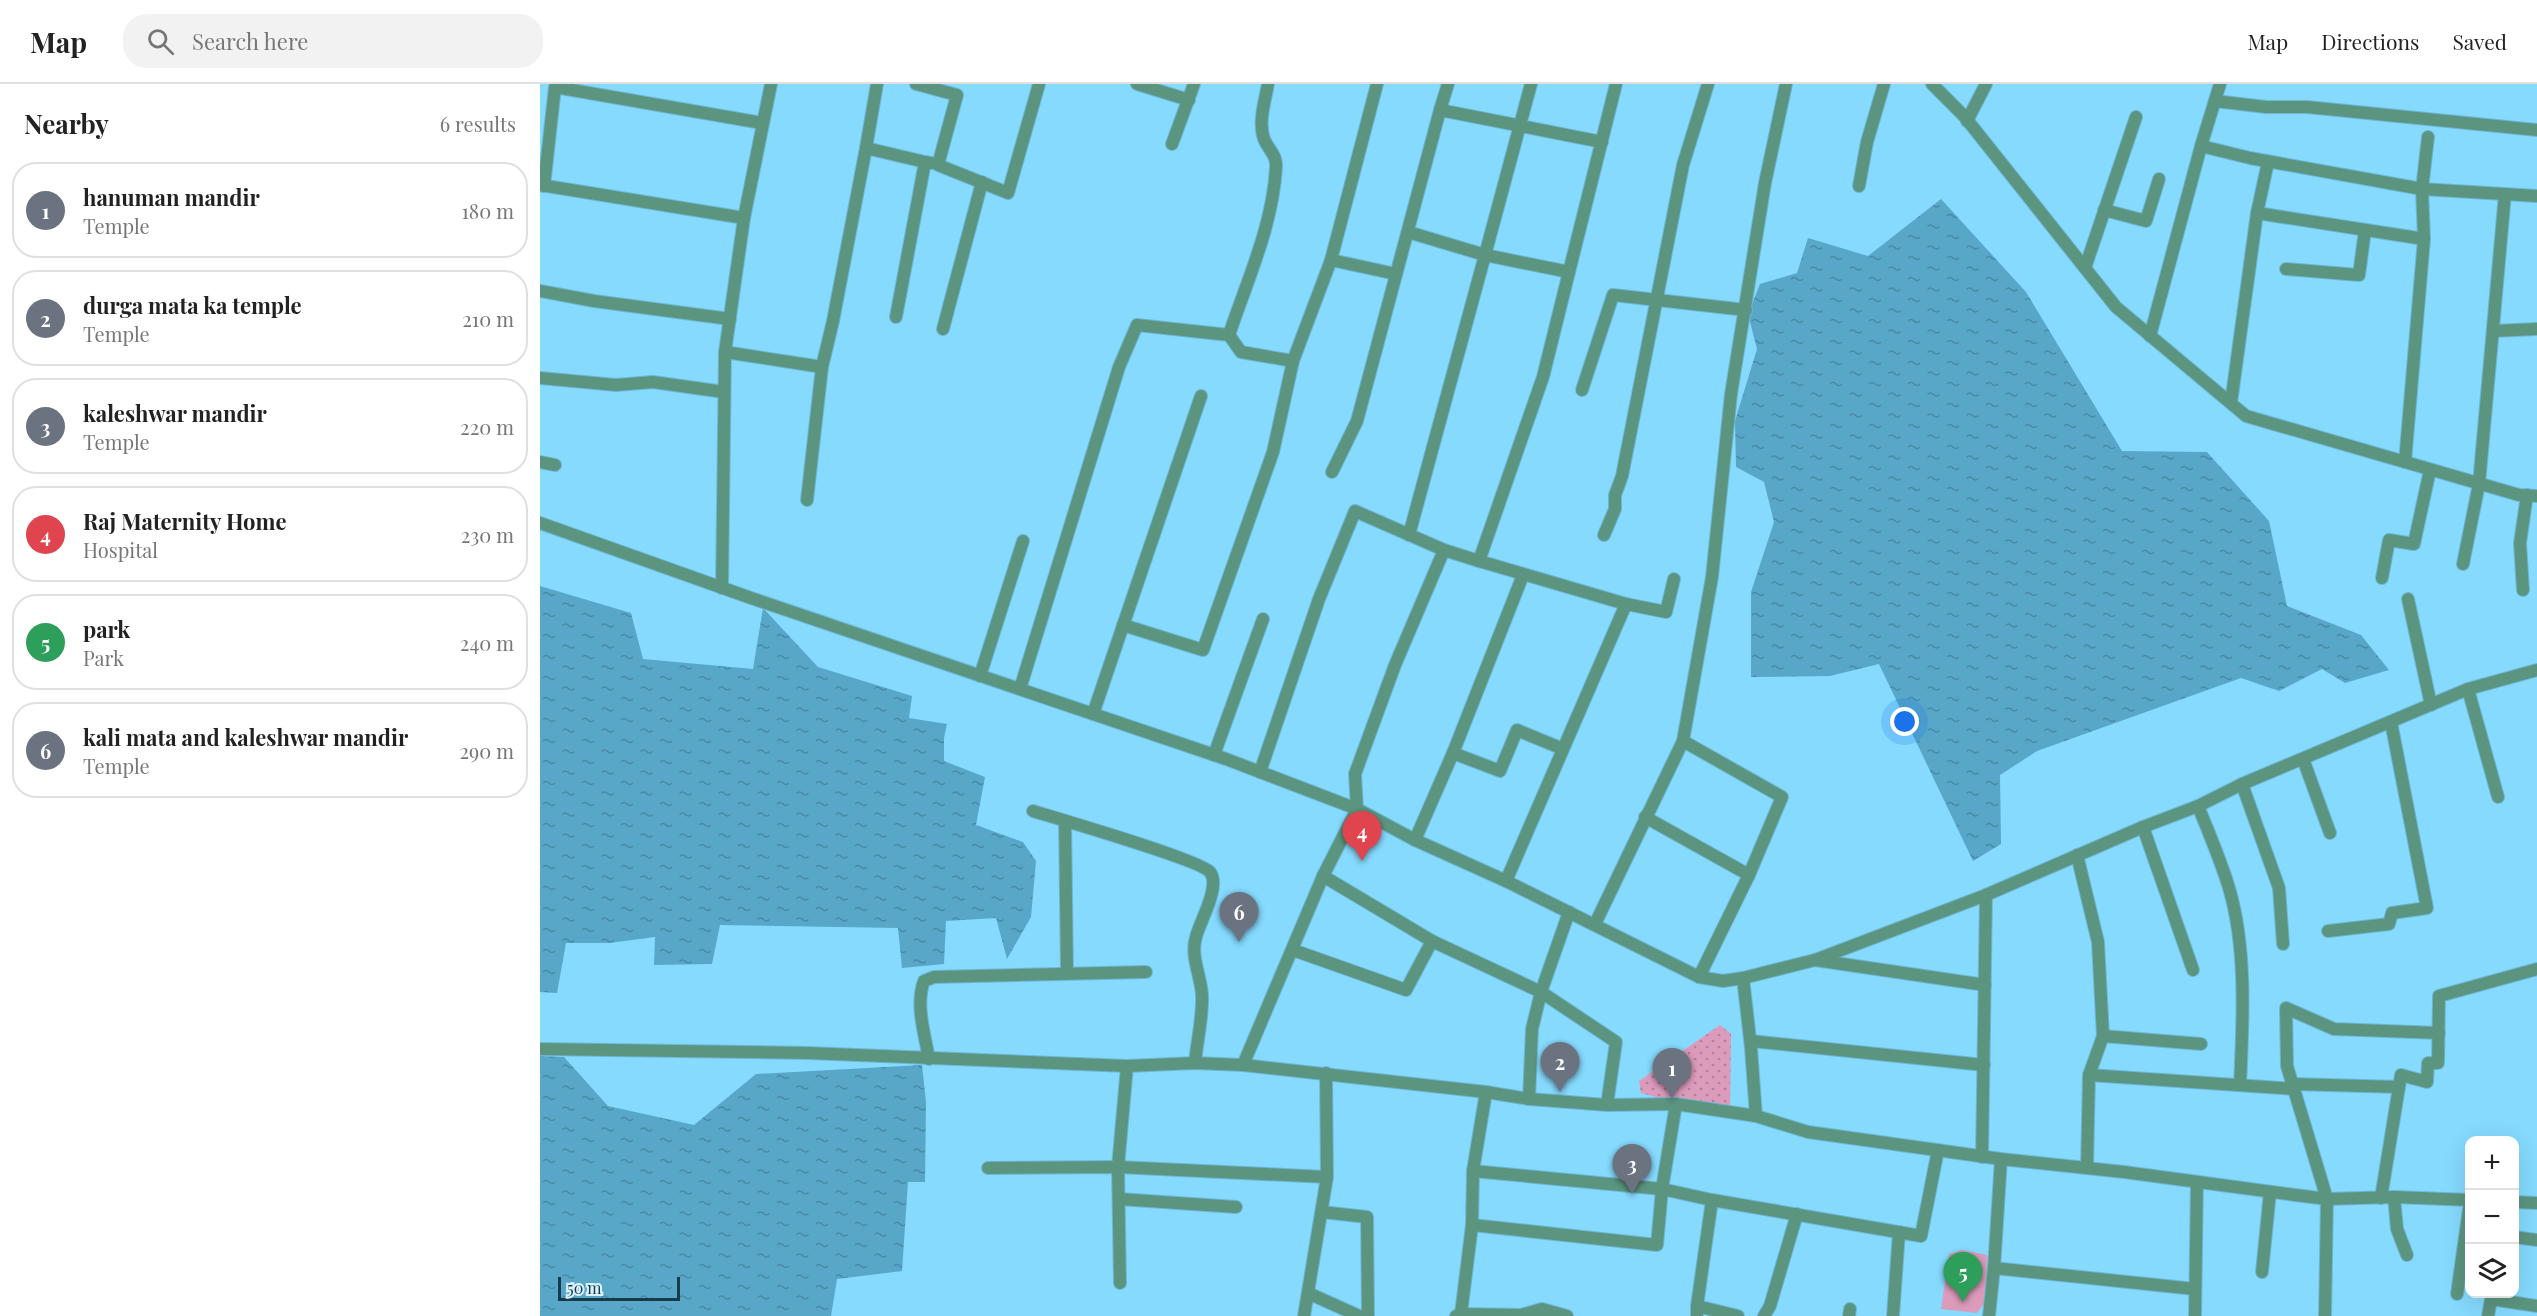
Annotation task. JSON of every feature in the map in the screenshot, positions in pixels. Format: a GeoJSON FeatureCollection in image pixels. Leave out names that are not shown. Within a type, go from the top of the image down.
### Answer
{"type":"FeatureCollection","features":[{"type":"Feature","properties":{"kind":"street"},"geometry":{"type":"LineString","coordinates":[[542,84],[762,123]]}},
{"type":"Feature","properties":{"kind":"street"},"geometry":{"type":"LineString","coordinates":[[722,588],[725,352],[744,218],[771,84]]}},
{"type":"Feature","properties":{"kind":"street"},"geometry":{"type":"LineString","coordinates":[[807,500],[822,367],[833,321],[877,84]]}},
{"type":"Feature","properties":{"kind":"street"},"geometry":{"type":"LineString","coordinates":[[916,84],[957,95],[938,165]]}},
{"type":"Feature","properties":{"kind":"street"},"geometry":{"type":"LineString","coordinates":[[866,148],[938,165],[1008,193],[1039,84]]}},
{"type":"Feature","properties":{"kind":"street"},"geometry":{"type":"LineString","coordinates":[[1137,84],[1189,100]]}},
{"type":"Feature","properties":{"kind":"street"},"geometry":{"type":"LineString","coordinates":[[1172,144],[1194,84]]}},
{"type":"Feature","properties":{"kind":"street"},"geometry":{"type":"LineString","coordinates":[[1229,335],[1268,220],[1274,189],[1277,164],[1272,150],[1264,140],[1261,126],[1268,84]]}},
{"type":"Feature","properties":{"kind":"street"},"geometry":{"type":"LineString","coordinates":[[1124,625],[1203,650],[1274,452],[1293,362],[1331,260],[1377,84]]}},
{"type":"Feature","properties":{"kind":"street"},"geometry":{"type":"LineString","coordinates":[[1332,472],[1358,421],[1448,84]]}},
{"type":"Feature","properties":{"kind":"street"},"geometry":{"type":"LineString","coordinates":[[1409,535],[1531,84]]}},
{"type":"Feature","properties":{"kind":"street"},"geometry":{"type":"LineString","coordinates":[[1479,561],[1543,377],[1616,84]]}},
{"type":"Feature","properties":{"kind":"street"},"geometry":{"type":"LineString","coordinates":[[1604,535],[1615,509],[1615,495],[1622,477],[1683,165],[1708,84]]}},
{"type":"Feature","properties":{"kind":"street"},"geometry":{"type":"LineString","coordinates":[[1595,924],[1683,741],[1712,577],[1731,394],[1766,183],[1786,84]]}},
{"type":"Feature","properties":{"kind":"street"},"geometry":{"type":"LineString","coordinates":[[1859,186],[1867,142],[1884,84]]}},
{"type":"Feature","properties":{"kind":"street"},"geometry":{"type":"LineString","coordinates":[[1932,84],[1967,121],[2116,307],[2246,416],[2430,470],[2532,496],[2520,543],[2523,590]]}},
{"type":"Feature","properties":{"kind":"street"},"geometry":{"type":"LineString","coordinates":[[1967,121],[1986,84]]}},
{"type":"Feature","properties":{"kind":"street"},"geometry":{"type":"LineString","coordinates":[[2150,336],[2220,84]]}},
{"type":"Feature","properties":{"kind":"street"},"geometry":{"type":"LineString","coordinates":[[555,87],[542,185],[744,218]]}},
{"type":"Feature","properties":{"kind":"street"},"geometry":{"type":"LineString","coordinates":[[2215,101],[2266,107],[2307,107],[2537,130]]}},
{"type":"Feature","properties":{"kind":"street"},"geometry":{"type":"LineString","coordinates":[[1440,110],[1602,142]]}},
{"type":"Feature","properties":{"kind":"street"},"geometry":{"type":"LineString","coordinates":[[2085,268],[2136,117]]}},
{"type":"Feature","properties":{"kind":"street"},"geometry":{"type":"LineString","coordinates":[[2405,462],[2424,238],[2422,189],[2428,137]]}},
{"type":"Feature","properties":{"kind":"street"},"geometry":{"type":"LineString","coordinates":[[2201,146],[2268,162],[2422,189],[2537,196]]}},
{"type":"Feature","properties":{"kind":"street"},"geometry":{"type":"LineString","coordinates":[[896,317],[925,162]]}},
{"type":"Feature","properties":{"kind":"street"},"geometry":{"type":"LineString","coordinates":[[2231,403],[2257,213],[2268,162]]}},
{"type":"Feature","properties":{"kind":"street"},"geometry":{"type":"LineString","coordinates":[[2104,210],[2146,221],[2159,179]]}},
{"type":"Feature","properties":{"kind":"street"},"geometry":{"type":"LineString","coordinates":[[944,329],[982,182]]}},
{"type":"Feature","properties":{"kind":"street"},"geometry":{"type":"LineString","coordinates":[[2463,564],[2479,483],[2505,194]]}},
{"type":"Feature","properties":{"kind":"street"},"geometry":{"type":"LineString","coordinates":[[2257,213],[2424,238]]}},
{"type":"Feature","properties":{"kind":"street"},"geometry":{"type":"LineString","coordinates":[[2286,269],[2359,275],[2365,230]]}},
{"type":"Feature","properties":{"kind":"street"},"geometry":{"type":"LineString","coordinates":[[1408,232],[1485,255],[1569,272]]}},
{"type":"Feature","properties":{"kind":"street"},"geometry":{"type":"LineString","coordinates":[[1331,260],[1396,274]]}},
{"type":"Feature","properties":{"kind":"street"},"geometry":{"type":"LineString","coordinates":[[540,291],[594,301],[730,319]]}},
{"type":"Feature","properties":{"kind":"street"},"geometry":{"type":"LineString","coordinates":[[1582,390],[1613,295],[1746,310]]}},
{"type":"Feature","properties":{"kind":"street"},"geometry":{"type":"LineString","coordinates":[[1020,689],[1119,367],[1137,325],[1229,335],[1241,352],[1293,362]]}},
{"type":"Feature","properties":{"kind":"street"},"geometry":{"type":"LineString","coordinates":[[2493,331],[2537,329]]}},
{"type":"Feature","properties":{"kind":"street"},"geometry":{"type":"LineString","coordinates":[[725,352],[822,367]]}},
{"type":"Feature","properties":{"kind":"street"},"geometry":{"type":"LineString","coordinates":[[540,378],[616,385],[652,382],[724,392]]}},
{"type":"Feature","properties":{"kind":"street"},"geometry":{"type":"LineString","coordinates":[[1093,714],[1201,396]]}},
{"type":"Feature","properties":{"kind":"street"},"geometry":{"type":"LineString","coordinates":[[540,462],[555,465]]}},
{"type":"Feature","properties":{"kind":"street"},"geometry":{"type":"LineString","coordinates":[[2382,578],[2390,540],[2414,544],[2430,470]]}},
{"type":"Feature","properties":{"kind":"street"},"geometry":{"type":"LineString","coordinates":[[1260,772],[1319,599],[1355,511],[1444,550],[1626,604],[1666,612],[1674,579]]}},
{"type":"Feature","properties":{"kind":"street"},"geometry":{"type":"LineString","coordinates":[[540,522],[722,588],[1214,755],[1357,809],[1415,840],[1506,881],[1700,977],[1723,981],[1815,960],[1986,895],[2468,689],[2537,670]]}},
{"type":"Feature","properties":{"kind":"street"},"geometry":{"type":"LineString","coordinates":[[980,676],[1023,541]]}},
{"type":"Feature","properties":{"kind":"street"},"geometry":{"type":"LineString","coordinates":[[1243,1065],[1323,876],[1357,809],[1355,774],[1395,665],[1444,550]]}},
{"type":"Feature","properties":{"kind":"street"},"geometry":{"type":"LineString","coordinates":[[1415,840],[1453,753],[1523,575]]}},
{"type":"Feature","properties":{"kind":"street"},"geometry":{"type":"LineString","coordinates":[[2408,599],[2431,705]]}},
{"type":"Feature","properties":{"kind":"street"},"geometry":{"type":"LineString","coordinates":[[1506,881],[1626,604]]}},
{"type":"Feature","properties":{"kind":"street"},"geometry":{"type":"LineString","coordinates":[[1214,755],[1263,619]]}},
{"type":"Feature","properties":{"kind":"street"},"geometry":{"type":"LineString","coordinates":[[2468,689],[2498,797]]}},
{"type":"Feature","properties":{"kind":"street"},"geometry":{"type":"LineString","coordinates":[[2328,931],[2390,924],[2392,913],[2427,908],[2391,722]]}},
{"type":"Feature","properties":{"kind":"street"},"geometry":{"type":"LineString","coordinates":[[1453,753],[1500,771],[1516,730],[1563,749]]}},
{"type":"Feature","properties":{"kind":"street"},"geometry":{"type":"LineString","coordinates":[[1683,741],[1782,797],[1749,875],[1700,977]]}},
{"type":"Feature","properties":{"kind":"street"},"geometry":{"type":"LineString","coordinates":[[2303,759],[2330,833]]}},
{"type":"Feature","properties":{"kind":"street"},"geometry":{"type":"LineString","coordinates":[[2242,784],[2279,888],[2283,944]]}},
{"type":"Feature","properties":{"kind":"street"},"geometry":{"type":"LineString","coordinates":[[2198,806],[2230,890],[2238,940],[2243,1026],[2240,1085]]}},
{"type":"Feature","properties":{"kind":"street"},"geometry":{"type":"LineString","coordinates":[[1034,811],[1208,870],[1213,878],[1213,889],[1195,939],[1194,951],[1202,996],[1195,1063]]}},
{"type":"Feature","properties":{"kind":"street"},"geometry":{"type":"LineString","coordinates":[[1646,817],[1749,875]]}},
{"type":"Feature","properties":{"kind":"street"},"geometry":{"type":"LineString","coordinates":[[1065,821],[1067,973]]}},
{"type":"Feature","properties":{"kind":"street"},"geometry":{"type":"LineString","coordinates":[[2143,827],[2193,970]]}},
{"type":"Feature","properties":{"kind":"street"},"geometry":{"type":"LineString","coordinates":[[2077,855],[2098,942],[2103,1036],[2089,1075],[2087,1168]]}},
{"type":"Feature","properties":{"kind":"street"},"geometry":{"type":"LineString","coordinates":[[1323,876],[1432,941],[1541,992],[1616,1042],[1607,1105]]}},
{"type":"Feature","properties":{"kind":"street"},"geometry":{"type":"LineString","coordinates":[[1982,1157],[1986,895]]}},
{"type":"Feature","properties":{"kind":"street"},"geometry":{"type":"LineString","coordinates":[[1528,1099],[1532,1029],[1541,992],[1569,912]]}},
{"type":"Feature","properties":{"kind":"street"},"geometry":{"type":"LineString","coordinates":[[1293,950],[1406,990],[1432,941]]}},
{"type":"Feature","properties":{"kind":"street"},"geometry":{"type":"LineString","coordinates":[[1815,960],[1985,985]]}},
{"type":"Feature","properties":{"kind":"street"},"geometry":{"type":"LineString","coordinates":[[2381,1198],[2401,1075],[2427,1082],[2428,1063],[2438,1063],[2439,996],[2537,969]]}},
{"type":"Feature","properties":{"kind":"street"},"geometry":{"type":"LineString","coordinates":[[929,1059],[921,1006],[921,989],[924,981],[934,976],[1146,972]]}},
{"type":"Feature","properties":{"kind":"street"},"geometry":{"type":"LineString","coordinates":[[1743,978],[1751,1041],[1756,1116]]}},
{"type":"Feature","properties":{"kind":"street"},"geometry":{"type":"LineString","coordinates":[[2325,1316],[2327,1199],[2287,1066],[2286,1008],[2334,1029],[2439,1033]]}},
{"type":"Feature","properties":{"kind":"street"},"geometry":{"type":"LineString","coordinates":[[2103,1036],[2201,1044]]}},
{"type":"Feature","properties":{"kind":"street"},"geometry":{"type":"LineString","coordinates":[[1751,1041],[1984,1065]]}},
{"type":"Feature","properties":{"kind":"street"},"geometry":{"type":"LineString","coordinates":[[540,1049],[808,1053],[1127,1066],[1195,1063],[1243,1065],[1486,1092],[1528,1099],[1607,1105],[1677,1104],[1756,1116],[1808,1132],[1982,1157],[2327,1199],[2394,1197],[2465,1201]]}},
{"type":"Feature","properties":{"kind":"street"},"geometry":{"type":"LineString","coordinates":[[1120,1283],[1118,1167],[1127,1066]]}},
{"type":"Feature","properties":{"kind":"street"},"geometry":{"type":"LineString","coordinates":[[1304,1316],[1327,1177],[1326,1073]]}},
{"type":"Feature","properties":{"kind":"street"},"geometry":{"type":"LineString","coordinates":[[2089,1075],[2240,1085],[2399,1087]]}},
{"type":"Feature","properties":{"kind":"street"},"geometry":{"type":"LineString","coordinates":[[1486,1092],[1473,1171],[1472,1225],[1458,1315],[1521,1315],[1542,1309],[1567,1316]]}},
{"type":"Feature","properties":{"kind":"street"},"geometry":{"type":"LineString","coordinates":[[1472,1225],[1657,1245],[1662,1189],[1677,1104]]}},
{"type":"Feature","properties":{"kind":"street"},"geometry":{"type":"LineString","coordinates":[[1473,1171],[1662,1189],[1712,1200],[1921,1236],[1938,1150]]}},
{"type":"Feature","properties":{"kind":"street"},"geometry":{"type":"LineString","coordinates":[[1989,1316],[2001,1159]]}},
{"type":"Feature","properties":{"kind":"street"},"geometry":{"type":"LineString","coordinates":[[988,1168],[1118,1167],[1327,1177]]}},
{"type":"Feature","properties":{"kind":"street"},"geometry":{"type":"LineString","coordinates":[[2195,1316],[2197,1182]]}},
{"type":"Feature","properties":{"kind":"street"},"geometry":{"type":"LineString","coordinates":[[2262,1272],[2271,1192]]}},
{"type":"Feature","properties":{"kind":"street"},"geometry":{"type":"LineString","coordinates":[[2394,1197],[2397,1228],[2406,1255]]}},
{"type":"Feature","properties":{"kind":"street"},"geometry":{"type":"LineString","coordinates":[[1119,1199],[1236,1207]]}},
{"type":"Feature","properties":{"kind":"street"},"geometry":{"type":"LineString","coordinates":[[1712,1200],[1697,1311],[1738,1316]]}},
{"type":"Feature","properties":{"kind":"street"},"geometry":{"type":"LineString","coordinates":[[2519,1202],[2537,1203]]}},
{"type":"Feature","properties":{"kind":"street"},"geometry":{"type":"LineString","coordinates":[[1322,1212],[1367,1217],[1368,1316]]}},
{"type":"Feature","properties":{"kind":"street"},"geometry":{"type":"LineString","coordinates":[[1764,1316],[1770,1306],[1797,1214]]}},
{"type":"Feature","properties":{"kind":"street"},"geometry":{"type":"LineString","coordinates":[[1893,1316],[1899,1232]]}},
{"type":"Feature","properties":{"kind":"street"},"geometry":{"type":"LineString","coordinates":[[2457,1294],[2465,1232]]}},
{"type":"Feature","properties":{"kind":"street"},"geometry":{"type":"LineString","coordinates":[[2519,1238],[2537,1240]]}},
{"type":"Feature","properties":{"kind":"street"},"geometry":{"type":"LineString","coordinates":[[1994,1269],[2195,1289]]}},
{"type":"Feature","properties":{"kind":"street"},"geometry":{"type":"LineString","coordinates":[[1308,1293],[1359,1316]]}},
{"type":"Feature","properties":{"kind":"street"},"geometry":{"type":"LineString","coordinates":[[2488,1316],[2491,1298]]}},
{"type":"Feature","properties":{"kind":"street"},"geometry":{"type":"LineString","coordinates":[[2500,1298],[2537,1306]]}},
{"type":"Feature","properties":{"kind":"shaded area"},"geometry":{"type":"Polygon","coordinates":[[[1720,1025],[1731,1034],[1730,1117],[1641,1093],[1639,1081],[1720,1025]]]}},
{"type":"Feature","properties":{"kind":"shaded area"},"geometry":{"type":"Polygon","coordinates":[[[1962,1250],[1987,1255],[1986,1301],[1977,1313],[1941,1309],[1949,1254],[1962,1250]]]}},
{"type":"Feature","properties":{"kind":"water"},"geometry":{"type":"Polygon","coordinates":[[[1941,199],[2026,292],[2122,451],[2207,452],[2269,521],[2287,606],[2361,635],[2389,670],[2345,683],[2322,669],[2279,691],[2241,678],[2037,751],[2000,775],[2001,844],[1973,861],[1879,664],[1830,676],[1751,677],[1751,592],[1774,522],[1764,482],[1736,467],[1735,421],[1757,349],[1748,314],[1760,284],[1797,273],[1808,238],[1868,256],[1941,199]]]}},
{"type":"Feature","properties":{"kind":"water"},"geometry":{"type":"Polygon","coordinates":[[[540,586],[631,613],[643,659],[753,669],[763,608],[818,667],[912,696],[909,718],[947,724],[944,738],[944,761],[985,777],[976,825],[1023,842],[1036,861],[1031,917],[1007,959],[996,918],[946,921],[944,964],[902,968],[898,928],[720,925],[712,964],[654,965],[655,937],[609,943],[566,943],[557,993],[540,992],[540,586]]]}},
{"type":"Feature","properties":{"kind":"water"},"geometry":{"type":"Polygon","coordinates":[[[540,1056],[564,1057],[608,1106],[694,1125],[756,1074],[922,1065],[926,1102],[925,1182],[908,1182],[902,1271],[837,1279],[831,1316],[540,1316],[540,1056]]]}},
{"type":"Feature","properties":{"kind":"place","name":"Raj Maternity Home"},"geometry":{"type":"Point","coordinates":[1362,861]}},
{"type":"Feature","properties":{"kind":"place","name":"kali mata and kaleshwar mandir"},"geometry":{"type":"Point","coordinates":[1239,942]}},
{"type":"Feature","properties":{"kind":"place","name":"durga mata ka temple"},"geometry":{"type":"Point","coordinates":[1560,1092]}},
{"type":"Feature","properties":{"kind":"place","name":"hanuman mandir"},"geometry":{"type":"Point","coordinates":[1672,1098]}},
{"type":"Feature","properties":{"kind":"place","name":"kaleshwar mandir"},"geometry":{"type":"Point","coordinates":[1632,1194]}},
{"type":"Feature","properties":{"kind":"place","name":"park"},"geometry":{"type":"Point","coordinates":[1963,1302]}}]}
